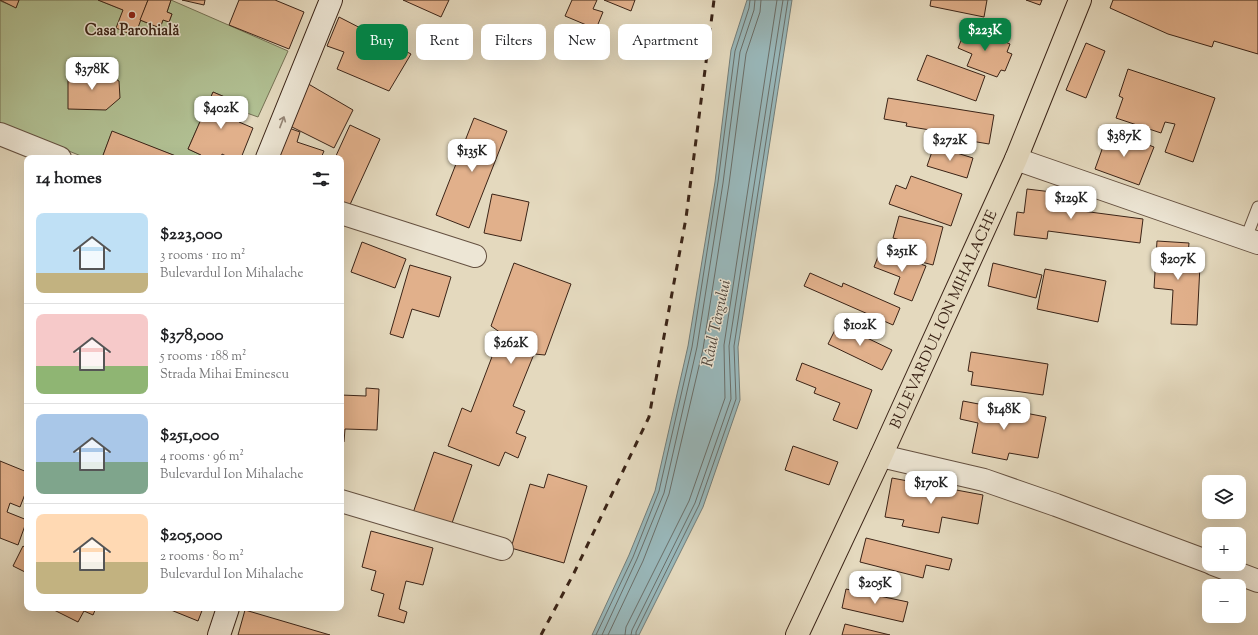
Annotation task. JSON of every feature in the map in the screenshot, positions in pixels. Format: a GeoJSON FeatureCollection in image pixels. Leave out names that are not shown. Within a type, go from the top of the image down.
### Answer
{"type":"FeatureCollection","features":[{"type":"Feature","properties":{"kind":"highway","name":"BULEVARDUL ION MIHALACHE"},"geometry":{"type":"LineString","coordinates":[[797,635],[881,456],[1016,159],[1080,0]]}},
{"type":"Feature","properties":{"kind":"street"},"geometry":{"type":"LineString","coordinates":[[268,155],[331,0]]}},
{"type":"Feature","properties":{"kind":"street"},"geometry":{"type":"LineString","coordinates":[[0,134],[52,155]]}},
{"type":"Feature","properties":{"kind":"street"},"geometry":{"type":"LineString","coordinates":[[1016,159],[1252,240]]}},
{"type":"Feature","properties":{"kind":"street"},"geometry":{"type":"LineString","coordinates":[[344,214],[475,256]]}},
{"type":"Feature","properties":{"kind":"street"},"geometry":{"type":"LineString","coordinates":[[881,456],[984,480],[1202,559]]}},
{"type":"Feature","properties":{"kind":"street"},"geometry":{"type":"LineString","coordinates":[[344,502],[502,549]]}},
{"type":"Feature","properties":{"kind":"street"},"geometry":{"type":"LineString","coordinates":[[1232,571],[1258,581]]}},
{"type":"Feature","properties":{"kind":"street"},"geometry":{"type":"LineString","coordinates":[[219,635],[227,611]]}},
{"type":"Feature","properties":{"kind":"lane"},"geometry":{"type":"LineString","coordinates":[[1252,240],[1258,207]]}},
{"type":"Feature","properties":{"kind":"green space"},"geometry":{"type":"Polygon","coordinates":[[[19,0],[98,0],[160,28],[163,20],[169,22],[172,14],[167,12],[171,0],[288,51],[258,117],[244,112],[246,106],[213,92],[188,149],[201,155],[173,155],[112,132],[103,155],[79,155],[0,123],[0,1],[16,7],[19,0]]]}},
{"type":"Feature","properties":{"kind":"water","name":"Râul Târgului"},"geometry":{"type":"Polygon","coordinates":[[[747,0],[792,0],[738,347],[740,400],[703,507],[639,635],[592,635],[629,555],[655,491],[688,346],[715,182],[731,50],[747,0]]]}},
{"type":"Feature","properties":{"kind":"building"},"geometry":{"type":"Polygon","coordinates":[[[0,0],[19,0],[16,8],[0,0]]]}},
{"type":"Feature","properties":{"kind":"building","name":"Casa Parohială"},"geometry":{"type":"Polygon","coordinates":[[[98,0],[148,0],[135,36],[116,28],[123,10],[98,0]]]}},
{"type":"Feature","properties":{"kind":"building"},"geometry":{"type":"Polygon","coordinates":[[[148,0],[171,0],[167,12],[172,14],[169,22],[163,20],[160,28],[140,20],[148,0]]]}},
{"type":"Feature","properties":{"kind":"building"},"geometry":{"type":"Polygon","coordinates":[[[182,0],[205,0],[204,5],[182,0]]]}},
{"type":"Feature","properties":{"kind":"building"},"geometry":{"type":"Polygon","coordinates":[[[239,0],[275,0],[304,12],[289,49],[229,25],[239,0]]]}},
{"type":"Feature","properties":{"kind":"building"},"geometry":{"type":"Polygon","coordinates":[[[403,0],[449,0],[441,17],[403,0]]]}},
{"type":"Feature","properties":{"kind":"building"},"geometry":{"type":"Polygon","coordinates":[[[572,0],[597,0],[593,9],[603,12],[598,24],[584,24],[565,16],[572,0]]]}},
{"type":"Feature","properties":{"kind":"building"},"geometry":{"type":"Polygon","coordinates":[[[604,0],[635,0],[631,11],[604,0]]]}},
{"type":"Feature","properties":{"kind":"building"},"geometry":{"type":"Polygon","coordinates":[[[931,0],[987,0],[984,17],[930,6],[931,0]]]}},
{"type":"Feature","properties":{"kind":"building"},"geometry":{"type":"Polygon","coordinates":[[[1026,0],[1042,0],[1040,5],[1026,0]]]}},
{"type":"Feature","properties":{"kind":"building"},"geometry":{"type":"Polygon","coordinates":[[[1113,0],[1258,0],[1258,54],[1214,41],[1212,47],[1168,34],[1110,8],[1113,0]]]}},
{"type":"Feature","properties":{"kind":"building"},"geometry":{"type":"Polygon","coordinates":[[[339,17],[356,26],[356,60],[407,60],[389,91],[337,69],[344,52],[327,46],[339,17]]]}},
{"type":"Feature","properties":{"kind":"building"},"geometry":{"type":"Polygon","coordinates":[[[967,26],[1010,44],[1007,52],[1012,54],[1005,71],[1001,70],[997,77],[967,66],[972,54],[958,48],[967,26]]]}},
{"type":"Feature","properties":{"kind":"building"},"geometry":{"type":"Polygon","coordinates":[[[1086,43],[1105,51],[1086,98],[1066,90],[1086,43]]]}},
{"type":"Feature","properties":{"kind":"building"},"geometry":{"type":"Polygon","coordinates":[[[927,55],[985,76],[976,101],[917,80],[927,55]]]}},
{"type":"Feature","properties":{"kind":"building"},"geometry":{"type":"Polygon","coordinates":[[[1128,69],[1215,98],[1193,162],[1165,152],[1175,124],[1165,122],[1161,133],[1116,118],[1123,98],[1119,96],[1128,69]]]}},
{"type":"Feature","properties":{"kind":"building"},"geometry":{"type":"Polygon","coordinates":[[[68,72],[103,72],[119,81],[120,98],[106,110],[68,109],[68,72]]]}},
{"type":"Feature","properties":{"kind":"building"},"geometry":{"type":"Polygon","coordinates":[[[305,82],[353,110],[334,148],[288,125],[305,82]]]}},
{"type":"Feature","properties":{"kind":"building"},"geometry":{"type":"Polygon","coordinates":[[[213,92],[246,106],[239,122],[253,128],[242,155],[201,155],[188,149],[213,92]]]}},
{"type":"Feature","properties":{"kind":"building"},"geometry":{"type":"Polygon","coordinates":[[[888,98],[994,115],[989,144],[935,135],[936,131],[906,126],[907,123],[884,119],[888,98]]]}},
{"type":"Feature","properties":{"kind":"building"},"geometry":{"type":"Polygon","coordinates":[[[474,118],[507,131],[469,228],[436,215],[474,118]]]}},
{"type":"Feature","properties":{"kind":"building"},"geometry":{"type":"Polygon","coordinates":[[[350,125],[380,139],[348,209],[344,207],[344,155],[336,155],[350,125]]]}},
{"type":"Feature","properties":{"kind":"building"},"geometry":{"type":"Polygon","coordinates":[[[286,127],[300,132],[297,142],[324,151],[322,155],[276,155],[286,127]]]}},
{"type":"Feature","properties":{"kind":"building"},"geometry":{"type":"Polygon","coordinates":[[[1109,130],[1154,147],[1139,185],[1095,169],[1109,130]]]}},
{"type":"Feature","properties":{"kind":"building"},"geometry":{"type":"Polygon","coordinates":[[[112,131],[173,155],[103,155],[112,131]]]}},
{"type":"Feature","properties":{"kind":"building"},"geometry":{"type":"Polygon","coordinates":[[[934,146],[973,158],[967,178],[927,166],[934,146]]]}},
{"type":"Feature","properties":{"kind":"building"},"geometry":{"type":"Polygon","coordinates":[[[911,176],[962,194],[951,226],[889,204],[896,185],[906,189],[911,176]]]}},
{"type":"Feature","properties":{"kind":"building"},"geometry":{"type":"Polygon","coordinates":[[[1027,189],[1069,194],[1067,209],[1143,219],[1140,243],[1048,231],[1047,239],[1014,235],[1017,212],[1024,213],[1027,189]]]}},
{"type":"Feature","properties":{"kind":"building"},"geometry":{"type":"Polygon","coordinates":[[[492,194],[529,202],[521,241],[484,233],[492,194]]]}},
{"type":"Feature","properties":{"kind":"building"},"geometry":{"type":"Polygon","coordinates":[[[899,216],[943,227],[933,265],[914,260],[918,245],[893,238],[899,216]]]}},
{"type":"Feature","properties":{"kind":"building"},"geometry":{"type":"Polygon","coordinates":[[[1157,241],[1189,243],[1187,264],[1200,265],[1197,325],[1171,324],[1173,290],[1154,288],[1157,241]]]}},
{"type":"Feature","properties":{"kind":"building"},"geometry":{"type":"Polygon","coordinates":[[[362,242],[406,259],[395,288],[351,272],[362,242]]]}},
{"type":"Feature","properties":{"kind":"building"},"geometry":{"type":"Polygon","coordinates":[[[881,249],[926,266],[912,301],[894,294],[900,277],[874,267],[881,249]]]}},
{"type":"Feature","properties":{"kind":"building"},"geometry":{"type":"Polygon","coordinates":[[[514,263],[571,284],[545,355],[534,354],[513,406],[525,411],[516,433],[526,437],[518,458],[505,452],[499,466],[448,446],[462,408],[471,412],[501,333],[491,326],[514,263]]]}},
{"type":"Feature","properties":{"kind":"building"},"geometry":{"type":"Polygon","coordinates":[[[993,263],[1042,275],[1036,298],[988,286],[993,263]]]}},
{"type":"Feature","properties":{"kind":"building"},"geometry":{"type":"Polygon","coordinates":[[[410,265],[451,277],[439,317],[412,309],[403,338],[390,334],[410,265]]]}},
{"type":"Feature","properties":{"kind":"building"},"geometry":{"type":"Polygon","coordinates":[[[1045,269],[1106,281],[1098,322],[1037,309],[1045,269]]]}},
{"type":"Feature","properties":{"kind":"building"},"geometry":{"type":"Polygon","coordinates":[[[810,273],[842,287],[843,283],[900,308],[893,325],[804,286],[810,273]]]}},
{"type":"Feature","properties":{"kind":"building"},"geometry":{"type":"Polygon","coordinates":[[[838,324],[892,350],[882,370],[828,344],[838,324]]]}},
{"type":"Feature","properties":{"kind":"building"},"geometry":{"type":"Polygon","coordinates":[[[971,352],[1048,364],[1043,395],[971,385],[973,372],[968,371],[971,352]]]}},
{"type":"Feature","properties":{"kind":"building"},"geometry":{"type":"Polygon","coordinates":[[[802,363],[872,390],[857,429],[833,420],[840,403],[814,393],[816,388],[796,380],[802,363]]]}},
{"type":"Feature","properties":{"kind":"building"},"geometry":{"type":"Polygon","coordinates":[[[366,388],[379,389],[377,430],[345,429],[344,442],[344,395],[366,396],[366,388]]]}},
{"type":"Feature","properties":{"kind":"building"},"geometry":{"type":"Polygon","coordinates":[[[963,401],[1046,417],[1038,458],[1009,453],[1007,460],[972,453],[978,423],[960,419],[963,401]]]}},
{"type":"Feature","properties":{"kind":"building"},"geometry":{"type":"Polygon","coordinates":[[[793,446],[838,462],[829,485],[785,470],[793,446]]]}},
{"type":"Feature","properties":{"kind":"building"},"geometry":{"type":"Polygon","coordinates":[[[434,452],[472,465],[451,526],[413,513],[434,452]]]}},
{"type":"Feature","properties":{"kind":"building"},"geometry":{"type":"Polygon","coordinates":[[[0,461],[24,471],[24,497],[20,507],[10,503],[7,512],[24,519],[24,528],[18,545],[0,538],[0,461]]]}},
{"type":"Feature","properties":{"kind":"building"},"geometry":{"type":"Polygon","coordinates":[[[548,474],[587,486],[564,563],[511,548],[530,484],[544,488],[548,474]]]}},
{"type":"Feature","properties":{"kind":"building"},"geometry":{"type":"Polygon","coordinates":[[[892,478],[983,495],[978,524],[942,517],[939,533],[902,526],[904,520],[885,517],[892,478]]]}},
{"type":"Feature","properties":{"kind":"building"},"geometry":{"type":"Polygon","coordinates":[[[371,531],[433,548],[423,585],[406,581],[399,609],[407,612],[404,623],[378,616],[384,594],[371,590],[376,571],[362,567],[371,531]]]}},
{"type":"Feature","properties":{"kind":"building"},"geometry":{"type":"Polygon","coordinates":[[[866,538],[952,559],[949,570],[926,565],[923,578],[860,562],[866,538]]]}},
{"type":"Feature","properties":{"kind":"building"},"geometry":{"type":"Polygon","coordinates":[[[23,546],[24,572],[13,566],[23,546]]]}},
{"type":"Feature","properties":{"kind":"building"},"geometry":{"type":"Polygon","coordinates":[[[846,589],[908,602],[903,622],[842,608],[846,589]]]}},
{"type":"Feature","properties":{"kind":"building"},"geometry":{"type":"Polygon","coordinates":[[[56,611],[84,611],[78,622],[56,611]]]}},
{"type":"Feature","properties":{"kind":"building"},"geometry":{"type":"Polygon","coordinates":[[[84,611],[95,611],[93,615],[84,611]]]}},
{"type":"Feature","properties":{"kind":"building"},"geometry":{"type":"Polygon","coordinates":[[[173,611],[202,611],[198,621],[173,611]]]}},
{"type":"Feature","properties":{"kind":"building"},"geometry":{"type":"Polygon","coordinates":[[[245,611],[248,611],[330,635],[238,635],[245,611]]]}},
{"type":"Feature","properties":{"kind":"building"},"geometry":{"type":"Polygon","coordinates":[[[845,624],[890,635],[842,635],[845,624]]]}},
{"type":"Feature","properties":{"kind":"railway"},"geometry":{"type":"LineString","coordinates":[[541,635],[574,573],[649,417],[686,218],[714,0]]}},
{"type":"Feature","properties":{"kind":"place","name":"Casa Parohială"},"geometry":{"type":"Point","coordinates":[132,15]}}]}
